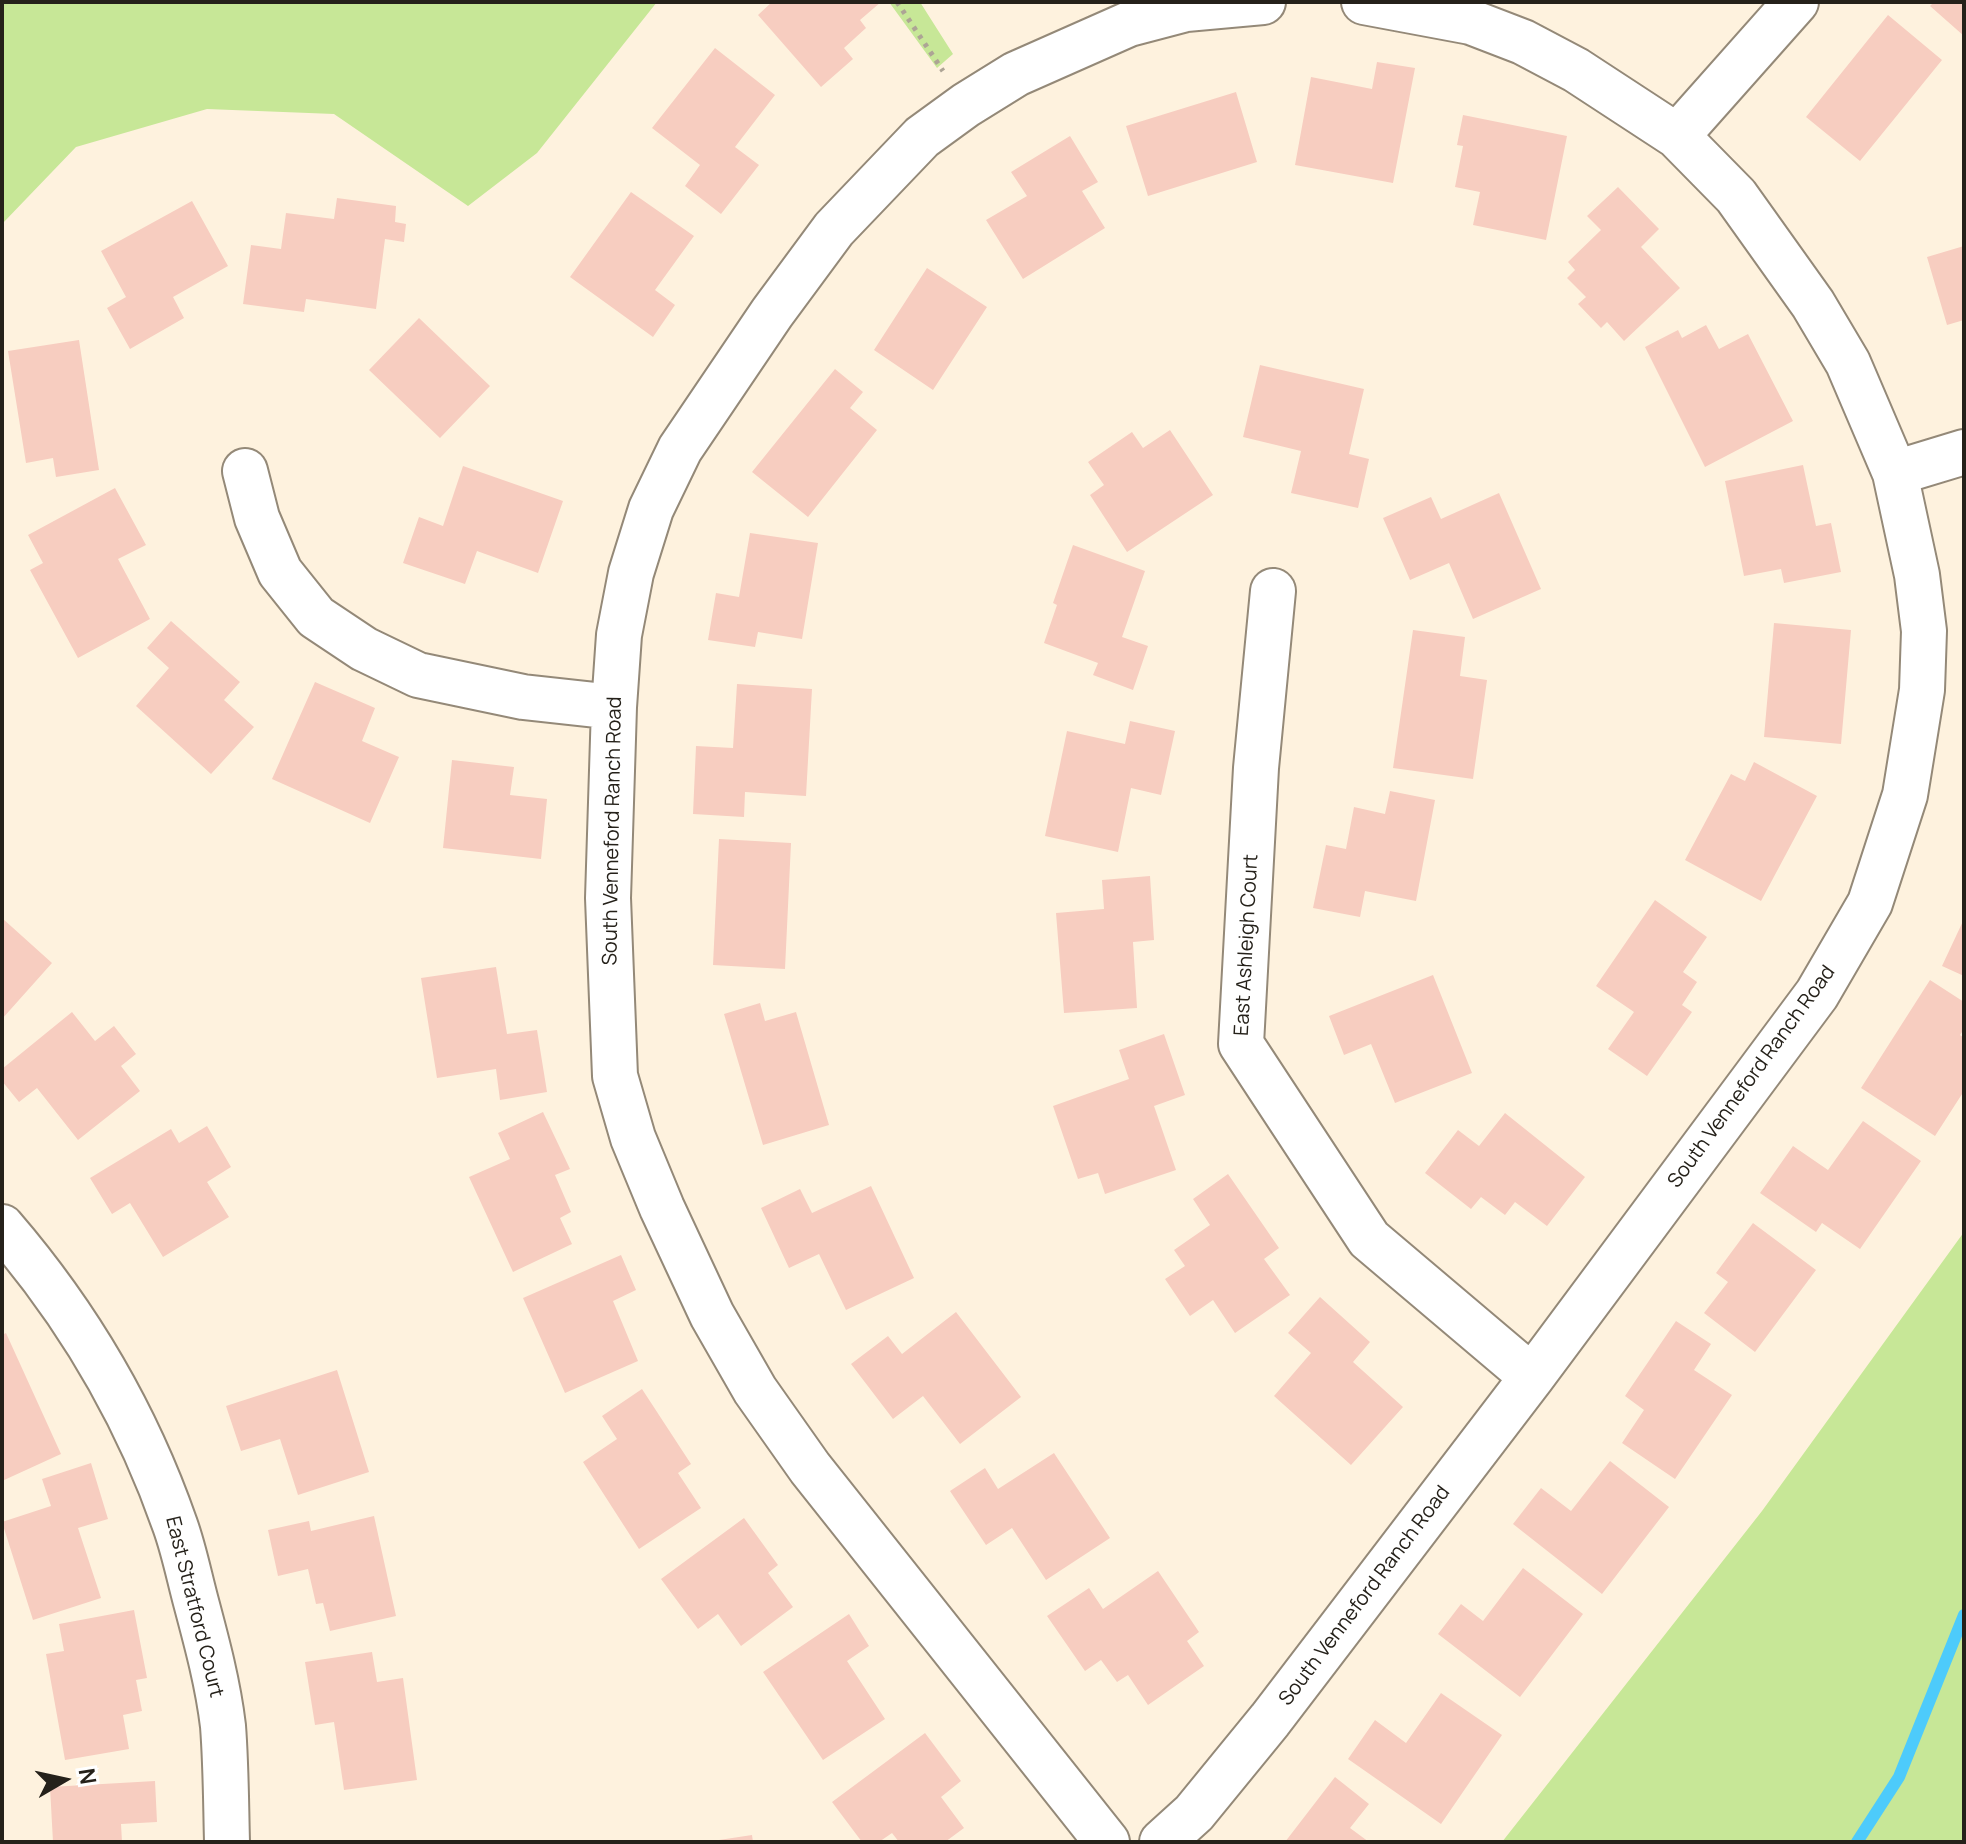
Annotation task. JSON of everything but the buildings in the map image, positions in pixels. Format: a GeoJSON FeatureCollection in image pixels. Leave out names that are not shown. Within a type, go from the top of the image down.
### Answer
{"type":"FeatureCollection","features":[{"type":"Feature","properties":{"kind":"street","name":"South Venneford Ranch Road"},"geometry":{"type":"LineString","coordinates":[[1107,1842],[810,1468],[763,1401],[712,1315],[633,1138],[615,1076],[608,898],[619,635],[631,573],[651,509],[680,449],[772,313],[834,229],[922,137],[1016,74],[1129,24],[1186,9],[1263,2]]}},
{"type":"Feature","properties":{"kind":"street","name":"South Venneford Ranch Road"},"geometry":{"type":"LineString","coordinates":[[1162,1842],[1194,1813],[1270,1720],[1532,1377],[1817,994],[1870,903],[1905,795],[1922,690],[1924,631],[1917,575],[1895,473],[1848,363],[1813,304],[1736,196],[1677,136],[1576,70],[1523,42],[1471,22],[1364,2]]}},
{"type":"Feature","properties":{"kind":"street"},"geometry":{"type":"LineString","coordinates":[[1677,136],[1796,2]]}},
{"type":"Feature","properties":{"kind":"street"},"geometry":{"type":"LineString","coordinates":[[1895,473],[1964,452]]}},
{"type":"Feature","properties":{"kind":"street"},"geometry":{"type":"LineString","coordinates":[[245,471],[257,518],[280,572],[316,617],[364,649],[418,675],[523,697],[614,707]]}},
{"type":"Feature","properties":{"kind":"street","name":"East Ashleigh Court"},"geometry":{"type":"LineString","coordinates":[[1273,591],[1256,768],[1241,1044],[1369,1239],[1532,1377]]}},
{"type":"Feature","properties":{"kind":"street","name":"East Stratford Court"},"geometry":{"type":"LineString","coordinates":[[2,1227],[67,1312],[114,1389],[146,1453],[176,1527],[213,1664],[222,1726],[227,1842]]}},
{"type":"Feature","properties":{"kind":"path"},"geometry":{"type":"LineString","coordinates":[[897,2],[966,105]]}},
{"type":"Feature","properties":{"kind":"green space"},"geometry":{"type":"Polygon","coordinates":[[[2,2],[657,2],[537,153],[468,206],[334,114],[207,109],[76,147],[2,224],[2,2]]]}},
{"type":"Feature","properties":{"kind":"green space"},"geometry":{"type":"Polygon","coordinates":[[[889,2],[920,2],[953,54],[937,68],[889,2]]]}},
{"type":"Feature","properties":{"kind":"green space"},"geometry":{"type":"Polygon","coordinates":[[[1964,1232],[1964,1842],[1502,1842],[1762,1511],[1964,1232]]]}},
{"type":"Feature","properties":{"kind":"waterway"},"geometry":{"type":"LineString","coordinates":[[1857,1842],[1899,1777],[1964,1615]]}}]}
